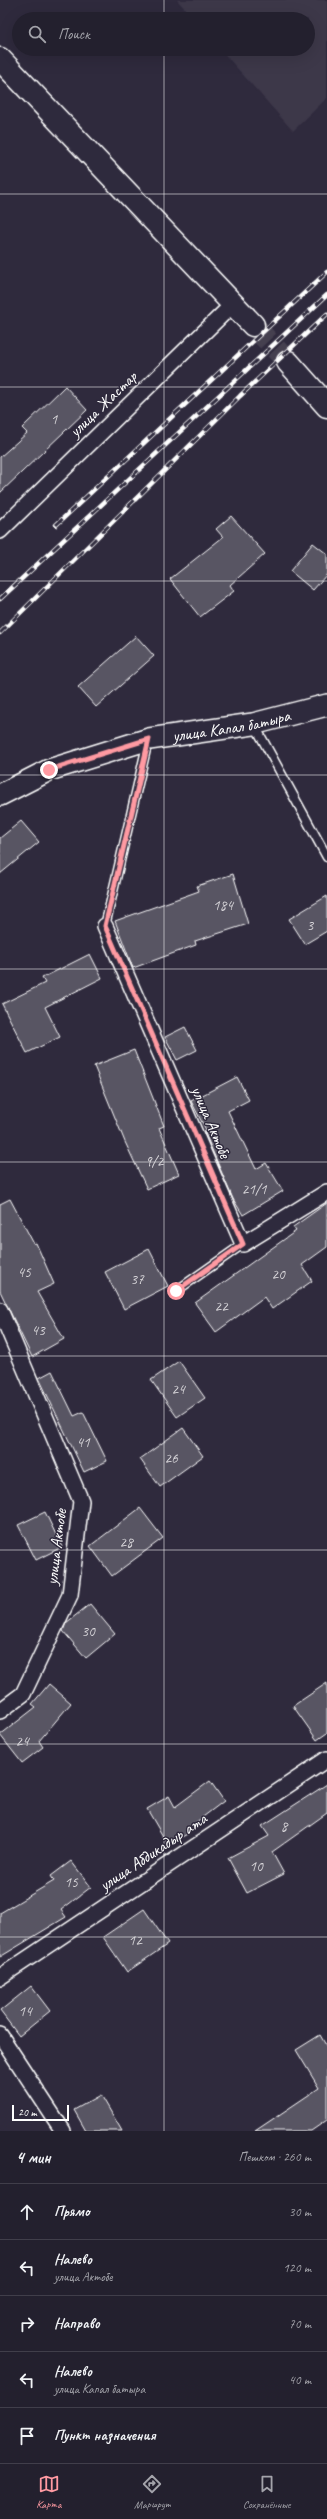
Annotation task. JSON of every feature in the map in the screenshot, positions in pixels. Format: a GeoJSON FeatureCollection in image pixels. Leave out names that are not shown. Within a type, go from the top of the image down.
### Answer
{"type":"FeatureCollection","features":[{"type":"Feature","properties":{"kind":"main road"},"geometry":{"type":"LineString","coordinates":[[0,59],[253,325]]}},
{"type":"Feature","properties":{"kind":"main road"},"geometry":{"type":"LineString","coordinates":[[288,362],[327,406]]}},
{"type":"Feature","properties":{"kind":"main road","name":"улица Капал батыра"},"geometry":{"type":"LineString","coordinates":[[0,795],[49,770],[149,739],[254,724],[327,704]]}},
{"type":"Feature","properties":{"kind":"street","name":"улица Жастар"},"geometry":{"type":"LineString","coordinates":[[0,531],[233,304]]}},
{"type":"Feature","properties":{"kind":"street","name":"улица Актобе"},"geometry":{"type":"LineString","coordinates":[[105,926],[243,1244]]}},
{"type":"Feature","properties":{"kind":"street"},"geometry":{"type":"LineString","coordinates":[[243,1244],[327,1192]]}},
{"type":"Feature","properties":{"kind":"street","name":"улица Актобе"},"geometry":{"type":"LineString","coordinates":[[0,1310],[81,1501],[70,1595],[23,1694],[0,1711]]}},
{"type":"Feature","properties":{"kind":"street","name":"улица Абдикадыр ата"},"geometry":{"type":"LineString","coordinates":[[0,1977],[327,1759]]}},
{"type":"Feature","properties":{"kind":"street"},"geometry":{"type":"LineString","coordinates":[[0,2035],[63,2131]]}},
{"type":"Feature","properties":{"kind":"lane"},"geometry":{"type":"LineString","coordinates":[[254,724],[327,857]]}},
{"type":"Feature","properties":{"kind":"lane"},"geometry":{"type":"LineString","coordinates":[[105,926],[149,739]]}},
{"type":"Feature","properties":{"kind":"lane"},"geometry":{"type":"LineString","coordinates":[[176,1291],[243,1244]]}},
{"type":"Feature","properties":{"kind":"shaded area"},"geometry":{"type":"Polygon","coordinates":[[[177,0],[327,0],[327,98],[293,131],[226,56],[315,56],[315,12],[188,12],[177,0]]]}},
{"type":"Feature","properties":{"kind":"building"},"geometry":{"type":"Polygon","coordinates":[[[65,386],[87,410],[0,493],[0,457],[27,433],[22,428],[65,386]]]}},
{"type":"Feature","properties":{"kind":"building"},"geometry":{"type":"Polygon","coordinates":[[[231,516],[265,554],[230,585],[234,591],[200,617],[170,579],[223,537],[216,529],[231,516]]]}},
{"type":"Feature","properties":{"kind":"building"},"geometry":{"type":"Polygon","coordinates":[[[313,543],[327,554],[327,574],[313,590],[290,571],[313,543]]]}},
{"type":"Feature","properties":{"kind":"building"},"geometry":{"type":"Polygon","coordinates":[[[136,636],[154,656],[96,707],[78,687],[136,636]]]}},
{"type":"Feature","properties":{"kind":"building"},"geometry":{"type":"Polygon","coordinates":[[[21,821],[39,842],[0,874],[0,838],[21,821]]]}},
{"type":"Feature","properties":{"kind":"building"},"geometry":{"type":"Polygon","coordinates":[[[233,874],[248,924],[195,941],[196,945],[133,968],[115,921],[199,891],[197,886],[233,874]]]}},
{"type":"Feature","properties":{"kind":"building"},"geometry":{"type":"Polygon","coordinates":[[[327,896],[327,931],[305,944],[289,919],[327,896]]]}},
{"type":"Feature","properties":{"kind":"building"},"geometry":{"type":"Polygon","coordinates":[[[90,954],[102,978],[45,1007],[60,1037],[27,1053],[2,1004],[45,983],[42,978],[90,954]]]}},
{"type":"Feature","properties":{"kind":"building"},"geometry":{"type":"Polygon","coordinates":[[[185,1027],[197,1050],[177,1060],[165,1037],[185,1027]]]}},
{"type":"Feature","properties":{"kind":"building"},"geometry":{"type":"Polygon","coordinates":[[[134,1050],[164,1126],[159,1128],[179,1174],[147,1189],[125,1142],[94,1066],[134,1050]]]}},
{"type":"Feature","properties":{"kind":"building"},"geometry":{"type":"Polygon","coordinates":[[[237,1077],[249,1100],[228,1111],[256,1169],[266,1163],[283,1191],[243,1215],[233,1199],[204,1131],[206,1130],[191,1101],[237,1077]]]}},
{"type":"Feature","properties":{"kind":"building"},"geometry":{"type":"Polygon","coordinates":[[[10,1199],[34,1244],[36,1243],[54,1284],[37,1292],[64,1339],[32,1357],[0,1291],[0,1204],[10,1199]]]}},
{"type":"Feature","properties":{"kind":"building"},"geometry":{"type":"Polygon","coordinates":[[[327,1203],[327,1247],[302,1265],[312,1281],[272,1309],[264,1297],[216,1332],[195,1303],[296,1231],[293,1227],[327,1203]]]}},
{"type":"Feature","properties":{"kind":"building"},"geometry":{"type":"Polygon","coordinates":[[[149,1249],[168,1286],[124,1309],[105,1272],[149,1249]]]}},
{"type":"Feature","properties":{"kind":"building"},"geometry":{"type":"Polygon","coordinates":[[[179,1361],[205,1398],[177,1417],[151,1380],[179,1361]]]}},
{"type":"Feature","properties":{"kind":"building"},"geometry":{"type":"Polygon","coordinates":[[[52,1371],[74,1416],[83,1412],[107,1461],[84,1472],[39,1378],[52,1371]]]}},
{"type":"Feature","properties":{"kind":"building"},"geometry":{"type":"Polygon","coordinates":[[[183,1428],[203,1456],[160,1487],[140,1459],[183,1428]]]}},
{"type":"Feature","properties":{"kind":"building"},"geometry":{"type":"Polygon","coordinates":[[[140,1508],[163,1538],[112,1576],[90,1546],[140,1508]]]}},
{"type":"Feature","properties":{"kind":"building"},"geometry":{"type":"Polygon","coordinates":[[[45,1512],[62,1547],[36,1560],[18,1525],[45,1512]]]}},
{"type":"Feature","properties":{"kind":"building"},"geometry":{"type":"Polygon","coordinates":[[[90,1604],[115,1634],[86,1658],[63,1631],[66,1623],[90,1604]]]}},
{"type":"Feature","properties":{"kind":"building"},"geometry":{"type":"Polygon","coordinates":[[[327,1683],[327,1733],[317,1740],[293,1706],[327,1683]]]}},
{"type":"Feature","properties":{"kind":"building"},"geometry":{"type":"Polygon","coordinates":[[[49,1684],[71,1703],[39,1741],[43,1747],[22,1763],[0,1735],[36,1707],[32,1704],[49,1684]]]}},
{"type":"Feature","properties":{"kind":"building"},"geometry":{"type":"Polygon","coordinates":[[[210,1781],[224,1801],[187,1829],[189,1833],[168,1845],[147,1809],[169,1796],[175,1807],[210,1781]]]}},
{"type":"Feature","properties":{"kind":"building"},"geometry":{"type":"Polygon","coordinates":[[[327,1784],[327,1813],[272,1852],[284,1874],[247,1893],[228,1858],[269,1836],[262,1826],[327,1784]]]}},
{"type":"Feature","properties":{"kind":"building"},"geometry":{"type":"Polygon","coordinates":[[[71,1861],[91,1887],[61,1910],[66,1917],[0,1957],[0,1913],[54,1881],[51,1876],[71,1861]]]}},
{"type":"Feature","properties":{"kind":"building"},"geometry":{"type":"Polygon","coordinates":[[[144,1909],[168,1944],[127,1972],[103,1937],[144,1909]]]}},
{"type":"Feature","properties":{"kind":"building"},"geometry":{"type":"Polygon","coordinates":[[[31,1986],[50,2011],[19,2036],[0,2011],[31,1986]]]}},
{"type":"Feature","properties":{"kind":"building"},"geometry":{"type":"Polygon","coordinates":[[[320,2035],[327,2047],[327,2120],[311,2131],[255,2131],[319,2088],[296,2050],[320,2035]]]}},
{"type":"Feature","properties":{"kind":"building"},"geometry":{"type":"Polygon","coordinates":[[[101,2095],[122,2131],[86,2131],[74,2110],[101,2095]]]}},
{"type":"Feature","properties":{"kind":"tunnel"},"geometry":{"type":"LineString","coordinates":[[253,325],[288,362]]}},
{"type":"Feature","properties":{"kind":"railway"},"geometry":{"type":"LineString","coordinates":[[56,525],[327,272]]}},
{"type":"Feature","properties":{"kind":"railway"},"geometry":{"type":"LineString","coordinates":[[0,599],[327,295]]}},
{"type":"Feature","properties":{"kind":"railway"},"geometry":{"type":"LineString","coordinates":[[0,633],[240,396],[327,314]]}},
{"type":"Feature","properties":{"kind":"route"},"geometry":{"type":"LineString","coordinates":[[49,770],[149,739],[105,926],[243,1244],[176,1291]]}}]}
